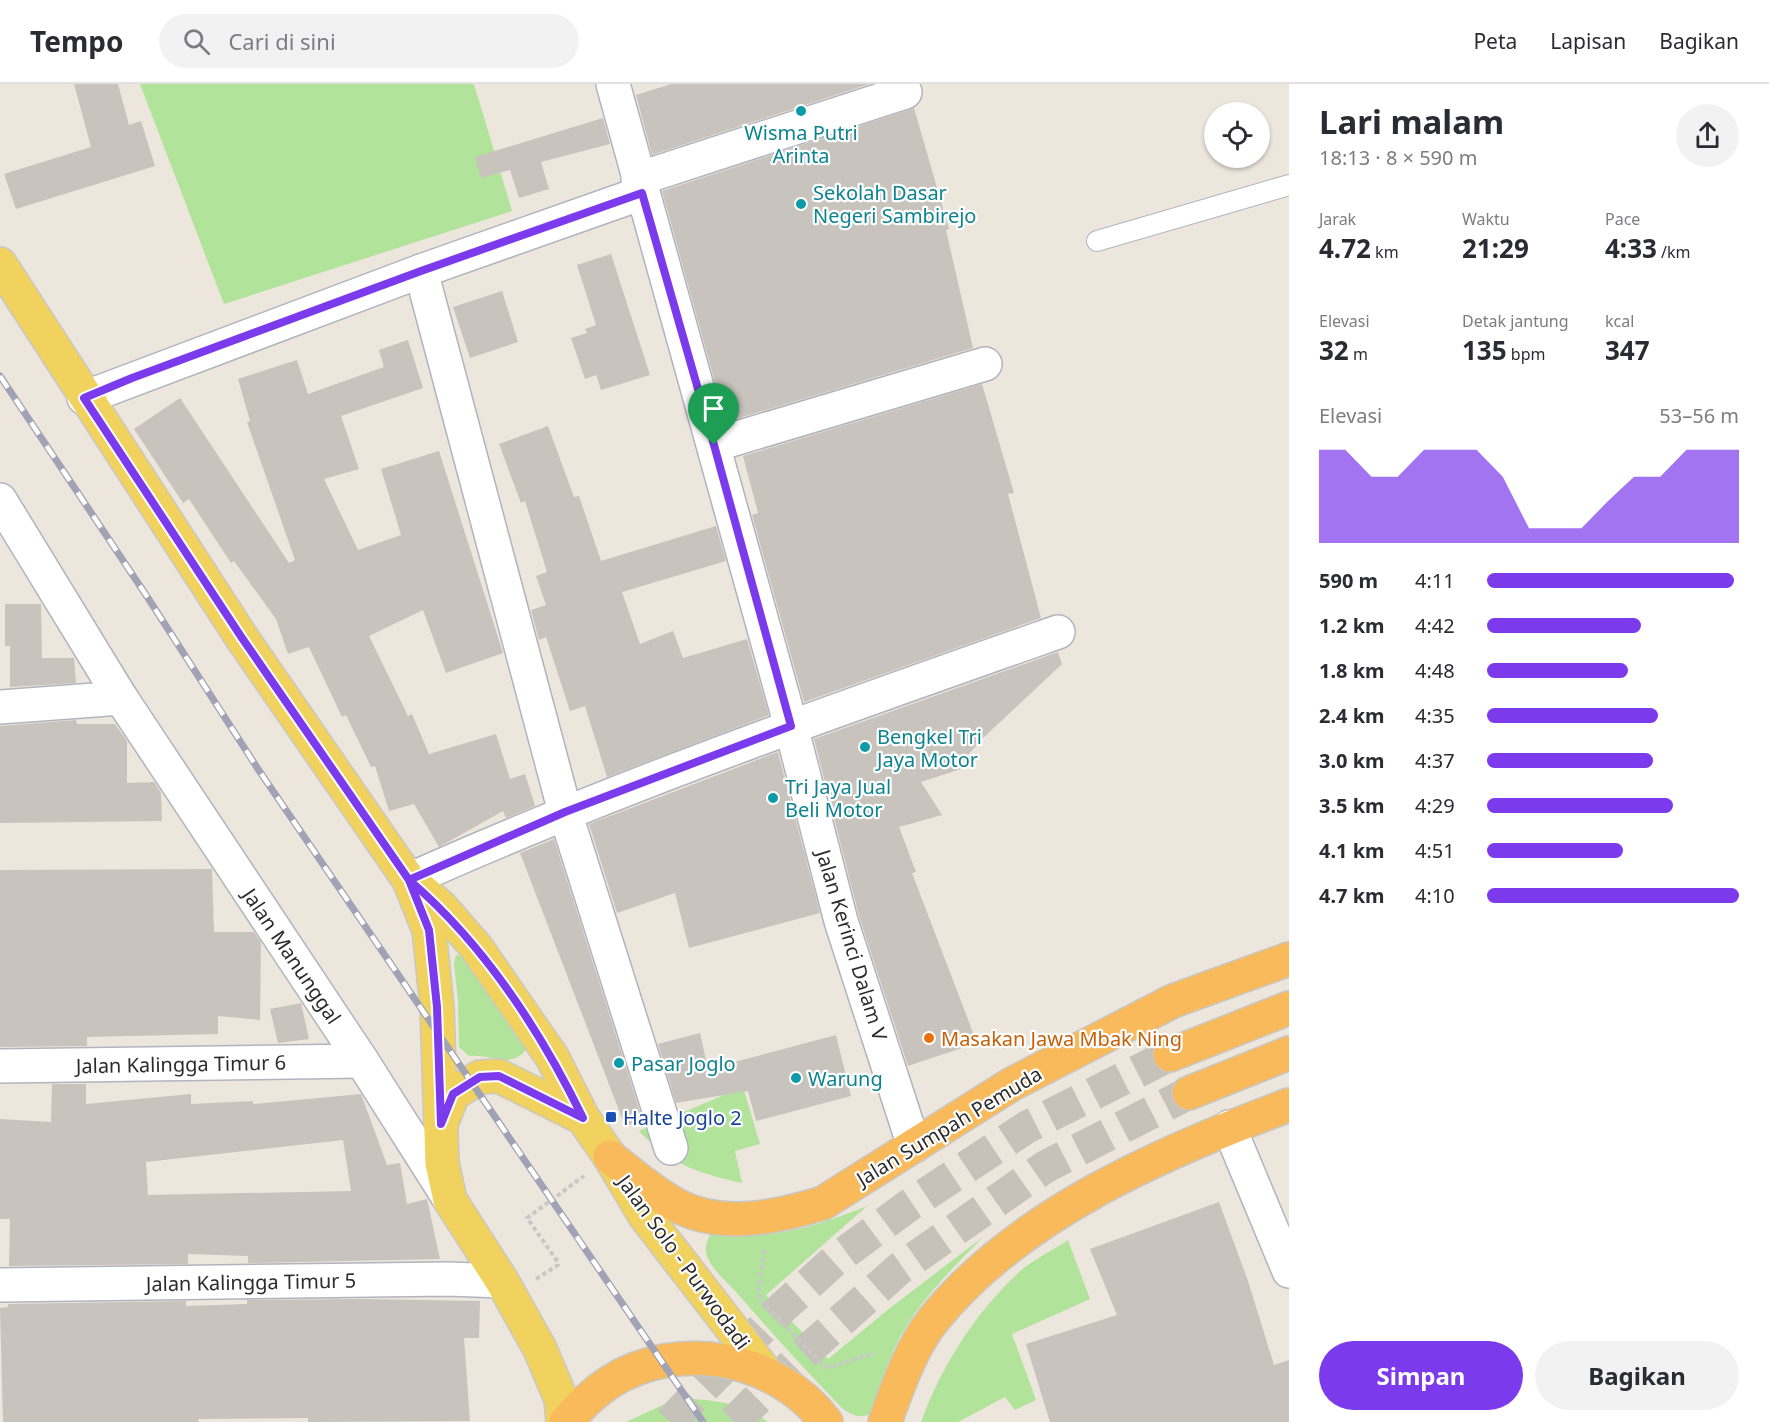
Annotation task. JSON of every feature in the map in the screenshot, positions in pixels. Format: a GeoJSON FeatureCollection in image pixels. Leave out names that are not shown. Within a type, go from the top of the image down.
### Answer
{"type":"FeatureCollection","features":[{"type":"Feature","properties":{"kind":"highway","name":"Jalan Sumpah Pemuda"},"geometry":{"type":"LineString","coordinates":[[599,1165],[647,1187],[679,1207],[714,1218],[758,1218],[823,1203],[1012,1084],[1173,1001],[1289,959]]}},
{"type":"Feature","properties":{"kind":"highway"},"geometry":{"type":"LineString","coordinates":[[1170,1055],[1289,1008]]}},
{"type":"Feature","properties":{"kind":"highway"},"geometry":{"type":"LineString","coordinates":[[1189,1093],[1289,1053]]}},
{"type":"Feature","properties":{"kind":"highway"},"geometry":{"type":"LineString","coordinates":[[885,1422],[912,1358],[933,1321],[972,1278],[1030,1232],[1109,1184],[1229,1127],[1289,1105]]}},
{"type":"Feature","properties":{"kind":"highway"},"geometry":{"type":"LineString","coordinates":[[564,1422],[611,1381],[641,1367],[673,1360],[705,1358],[736,1363],[767,1374],[795,1390],[826,1422]]}},
{"type":"Feature","properties":{"kind":"main road","name":"Jalan Solo - Purwodadi"},"geometry":{"type":"LineString","coordinates":[[0,264],[84,398],[242,638],[409,880],[429,930],[437,1007],[442,1163],[450,1200]]}},
{"type":"Feature","properties":{"kind":"main road","name":"Jalan Solo - Purwodadi"},"geometry":{"type":"LineString","coordinates":[[409,880],[442,908],[476,947],[552,1057],[583,1118],[599,1165],[645,1216],[767,1374]]}},
{"type":"Feature","properties":{"kind":"main road","name":"Jalan Solo - Purwodadi"},"geometry":{"type":"LineString","coordinates":[[441,1124],[453,1094],[480,1077],[499,1076],[583,1118]]}},
{"type":"Feature","properties":{"kind":"main road","name":"Jalan Manunggal"},"geometry":{"type":"LineString","coordinates":[[450,1200],[518,1281],[561,1399],[564,1422]]}},
{"type":"Feature","properties":{"kind":"street","name":"Jalan Kerinci Dalam V"},"geometry":{"type":"LineString","coordinates":[[621,86],[640,186],[791,726],[841,921],[914,1146]]}},
{"type":"Feature","properties":{"kind":"street"},"geometry":{"type":"LineString","coordinates":[[84,398],[640,186],[905,92]]}},
{"type":"Feature","properties":{"kind":"street"},"geometry":{"type":"LineString","coordinates":[[421,271],[565,812],[671,1148]]}},
{"type":"Feature","properties":{"kind":"street"},"geometry":{"type":"LineString","coordinates":[[714,445],[985,364]]}},
{"type":"Feature","properties":{"kind":"street","name":"Jalan Manunggal"},"geometry":{"type":"LineString","coordinates":[[0,500],[121,698],[362,1061],[450,1200]]}},
{"type":"Feature","properties":{"kind":"street"},"geometry":{"type":"LineString","coordinates":[[409,880],[565,812],[791,726],[1058,632]]}},
{"type":"Feature","properties":{"kind":"street"},"geometry":{"type":"LineString","coordinates":[[0,707],[121,698]]}},
{"type":"Feature","properties":{"kind":"street","name":"Jalan Kalingga Timur 6"},"geometry":{"type":"LineString","coordinates":[[0,1066],[362,1061]]}},
{"type":"Feature","properties":{"kind":"street"},"geometry":{"type":"LineString","coordinates":[[1229,1127],[1289,1271]]}},
{"type":"Feature","properties":{"kind":"street","name":"Jalan Kalingga Timur 5"},"geometry":{"type":"LineString","coordinates":[[0,1285],[448,1279],[518,1281]]}},
{"type":"Feature","properties":{"kind":"lane"},"geometry":{"type":"LineString","coordinates":[[1097,241],[1289,185]]}},
{"type":"Feature","properties":{"kind":"path"},"geometry":{"type":"LineString","coordinates":[[518,1281],[558,1266],[558,1262],[526,1218],[599,1165]]}},
{"type":"Feature","properties":{"kind":"path"},"geometry":{"type":"LineString","coordinates":[[765,1240],[758,1293],[761,1301],[822,1364],[828,1368],[878,1352]]}},
{"type":"Feature","properties":{"kind":"green space"},"geometry":{"type":"Polygon","coordinates":[[[140,84],[474,84],[512,211],[224,304],[140,84]]]}},
{"type":"Feature","properties":{"kind":"green space"},"geometry":{"type":"Polygon","coordinates":[[[456,955],[466,957],[524,1037],[526,1050],[519,1056],[506,1060],[469,1056],[459,1047],[454,964],[456,955]]]}},
{"type":"Feature","properties":{"kind":"green space"},"geometry":{"type":"Polygon","coordinates":[[[743,1087],[760,1144],[735,1151],[742,1183],[699,1171],[674,1160],[639,1131],[743,1087]]]}},
{"type":"Feature","properties":{"kind":"green space"},"geometry":{"type":"Polygon","coordinates":[[[867,1206],[766,1295],[828,1359],[983,1237],[941,1281],[912,1317],[889,1360],[872,1413],[860,1416],[843,1409],[802,1366],[716,1270],[709,1261],[706,1250],[711,1234],[754,1235],[791,1230],[827,1221],[867,1206]]]}},
{"type":"Feature","properties":{"kind":"green space"},"geometry":{"type":"Polygon","coordinates":[[[1068,1240],[1090,1299],[1012,1334],[1036,1400],[1015,1410],[1005,1397],[958,1422],[921,1422],[949,1361],[988,1305],[1024,1268],[1068,1240]]]}},
{"type":"Feature","properties":{"kind":"green space"},"geometry":{"type":"Polygon","coordinates":[[[690,1399],[731,1404],[750,1411],[768,1422],[626,1422],[667,1403],[690,1399]]]}},
{"type":"Feature","properties":{"kind":"building"},"geometry":{"type":"Polygon","coordinates":[[[74,84],[118,84],[129,125],[141,121],[155,166],[16,209],[4,174],[91,147],[74,84]]]}},
{"type":"Feature","properties":{"kind":"building"},"geometry":{"type":"Polygon","coordinates":[[[671,84],[869,84],[652,155],[636,95],[671,84]]]}},
{"type":"Feature","properties":{"kind":"building"},"geometry":{"type":"Polygon","coordinates":[[[914,108],[949,229],[946,230],[973,348],[726,422],[662,191],[914,108]]]}},
{"type":"Feature","properties":{"kind":"building"},"geometry":{"type":"Polygon","coordinates":[[[603,118],[610,144],[541,162],[549,189],[519,198],[510,170],[481,178],[475,157],[603,118]]]}},
{"type":"Feature","properties":{"kind":"building"},"geometry":{"type":"Polygon","coordinates":[[[611,254],[650,375],[601,390],[596,375],[585,379],[571,338],[587,333],[585,329],[596,325],[577,265],[611,254]]]}},
{"type":"Feature","properties":{"kind":"building"},"geometry":{"type":"Polygon","coordinates":[[[502,291],[518,342],[470,358],[453,307],[502,291]]]}},
{"type":"Feature","properties":{"kind":"building"},"geometry":{"type":"Polygon","coordinates":[[[408,340],[423,388],[341,416],[359,469],[324,479],[358,550],[401,535],[381,469],[439,451],[503,653],[446,673],[423,610],[369,636],[408,716],[412,714],[429,754],[496,734],[510,779],[525,774],[535,806],[506,818],[503,811],[439,847],[414,804],[389,811],[375,766],[371,767],[346,715],[342,717],[309,647],[288,654],[276,619],[234,561],[231,563],[189,499],[183,503],[134,429],[180,398],[289,563],[295,560],[247,422],[250,421],[238,379],[297,360],[308,394],[384,367],[379,350],[408,340]]]}},
{"type":"Feature","properties":{"kind":"building"},"geometry":{"type":"Polygon","coordinates":[[[982,384],[1014,493],[1008,494],[1041,618],[804,702],[752,515],[758,513],[743,456],[982,384]]]}},
{"type":"Feature","properties":{"kind":"building"},"geometry":{"type":"Polygon","coordinates":[[[548,426],[574,497],[579,496],[601,561],[716,526],[726,561],[622,592],[640,644],[673,631],[683,658],[747,639],[769,715],[607,777],[585,706],[570,711],[546,637],[539,640],[531,610],[546,605],[536,576],[547,572],[525,501],[521,503],[499,444],[548,426]]]}},
{"type":"Feature","properties":{"kind":"building"},"geometry":{"type":"Polygon","coordinates":[[[5,604],[41,604],[42,658],[74,658],[76,683],[10,687],[10,646],[5,646],[5,604]]]}},
{"type":"Feature","properties":{"kind":"building"},"geometry":{"type":"Polygon","coordinates":[[[1058,652],[1062,664],[982,739],[963,761],[961,769],[921,782],[942,815],[899,827],[916,872],[912,873],[977,1043],[908,1066],[859,916],[814,739],[1058,652]]]}},
{"type":"Feature","properties":{"kind":"building"},"geometry":{"type":"Polygon","coordinates":[[[76,720],[77,724],[115,724],[127,741],[127,783],[154,782],[161,793],[162,821],[0,823],[0,726],[76,720]]]}},
{"type":"Feature","properties":{"kind":"building"},"geometry":{"type":"Polygon","coordinates":[[[778,752],[820,913],[689,948],[675,893],[617,913],[589,824],[778,752]]]}},
{"type":"Feature","properties":{"kind":"building","name":"Pasar Joglo"},"geometry":{"type":"Polygon","coordinates":[[[554,839],[643,1121],[625,1126],[520,853],[554,839]]]}},
{"type":"Feature","properties":{"kind":"building"},"geometry":{"type":"Polygon","coordinates":[[[212,869],[214,932],[254,932],[261,942],[260,1020],[218,1016],[218,1034],[87,1037],[87,1046],[0,1047],[0,870],[212,869]]]}},
{"type":"Feature","properties":{"kind":"building"},"geometry":{"type":"Polygon","coordinates":[[[301,1003],[309,1039],[278,1043],[270,1009],[301,1003]]]}},
{"type":"Feature","properties":{"kind":"building","name":"Warung"},"geometry":{"type":"Polygon","coordinates":[[[700,1033],[708,1069],[836,1035],[851,1096],[756,1121],[748,1091],[676,1103],[658,1044],[700,1033]]]}},
{"type":"Feature","properties":{"kind":"building"},"geometry":{"type":"Polygon","coordinates":[[[52,1084],[86,1084],[86,1104],[191,1094],[191,1104],[253,1101],[253,1104],[361,1094],[387,1165],[400,1163],[407,1204],[427,1199],[440,1259],[248,1263],[248,1256],[188,1254],[188,1264],[9,1266],[10,1219],[0,1219],[0,1119],[51,1122],[52,1084]],[[343,1140],[146,1162],[148,1195],[351,1191],[343,1140]]]}},
{"type":"Feature","properties":{"kind":"building"},"geometry":{"type":"Polygon","coordinates":[[[1219,1202],[1248,1281],[1274,1365],[1289,1360],[1289,1422],[1050,1422],[1026,1344],[1117,1315],[1090,1249],[1219,1202]]]}},
{"type":"Feature","properties":{"kind":"building"},"geometry":{"type":"Polygon","coordinates":[[[247,1300],[480,1301],[479,1338],[464,1338],[470,1421],[308,1422],[308,1418],[198,1419],[199,1422],[3,1422],[0,1308],[8,1307],[8,1304],[186,1301],[186,1306],[247,1304],[247,1300]]]}},
{"type":"Feature","properties":{"kind":"tunnel"},"geometry":{"type":"LineString","coordinates":[[670,1422],[783,1307],[835,1260],[908,1206],[1027,1127],[1170,1055]]}},
{"type":"Feature","properties":{"kind":"tunnel"},"geometry":{"type":"LineString","coordinates":[[734,1422],[800,1357],[899,1269],[1045,1167],[1189,1093]]}},
{"type":"Feature","properties":{"kind":"railway"},"geometry":{"type":"LineString","coordinates":[[0,376],[148,598],[258,769],[703,1422]]}},
{"type":"Feature","properties":{"kind":"place","name":"Wisma Putri Arinta"},"geometry":{"type":"Point","coordinates":[801,111]}},
{"type":"Feature","properties":{"kind":"place","name":"Sekolah Dasar Negeri Sambirejo"},"geometry":{"type":"Point","coordinates":[801,204]}},
{"type":"Feature","properties":{"kind":"place","name":"Bengkel Tri Jaya Motor"},"geometry":{"type":"Point","coordinates":[865,747]}},
{"type":"Feature","properties":{"kind":"place","name":"Tri Jaya Jual Beli Motor"},"geometry":{"type":"Point","coordinates":[773,798]}},
{"type":"Feature","properties":{"kind":"place","name":"Masakan Jawa Mbak Ning"},"geometry":{"type":"Point","coordinates":[929,1038]}},
{"type":"Feature","properties":{"kind":"place","name":"Pasar Joglo"},"geometry":{"type":"Point","coordinates":[619,1063]}},
{"type":"Feature","properties":{"kind":"place","name":"Warung"},"geometry":{"type":"Point","coordinates":[796,1078]}},
{"type":"Feature","properties":{"kind":"place","name":"Halte Joglo 2"},"geometry":{"type":"Point","coordinates":[611,1117]}},
{"type":"Feature","properties":{"kind":"route"},"geometry":{"type":"LineString","coordinates":[[714,445],[642,193],[421,271],[84,398],[242,638],[409,880],[442,908],[476,947],[552,1057],[583,1118],[499,1076],[480,1077],[453,1094],[441,1124],[437,1007],[429,930],[409,880],[565,812],[791,726],[714,445]]}}]}
